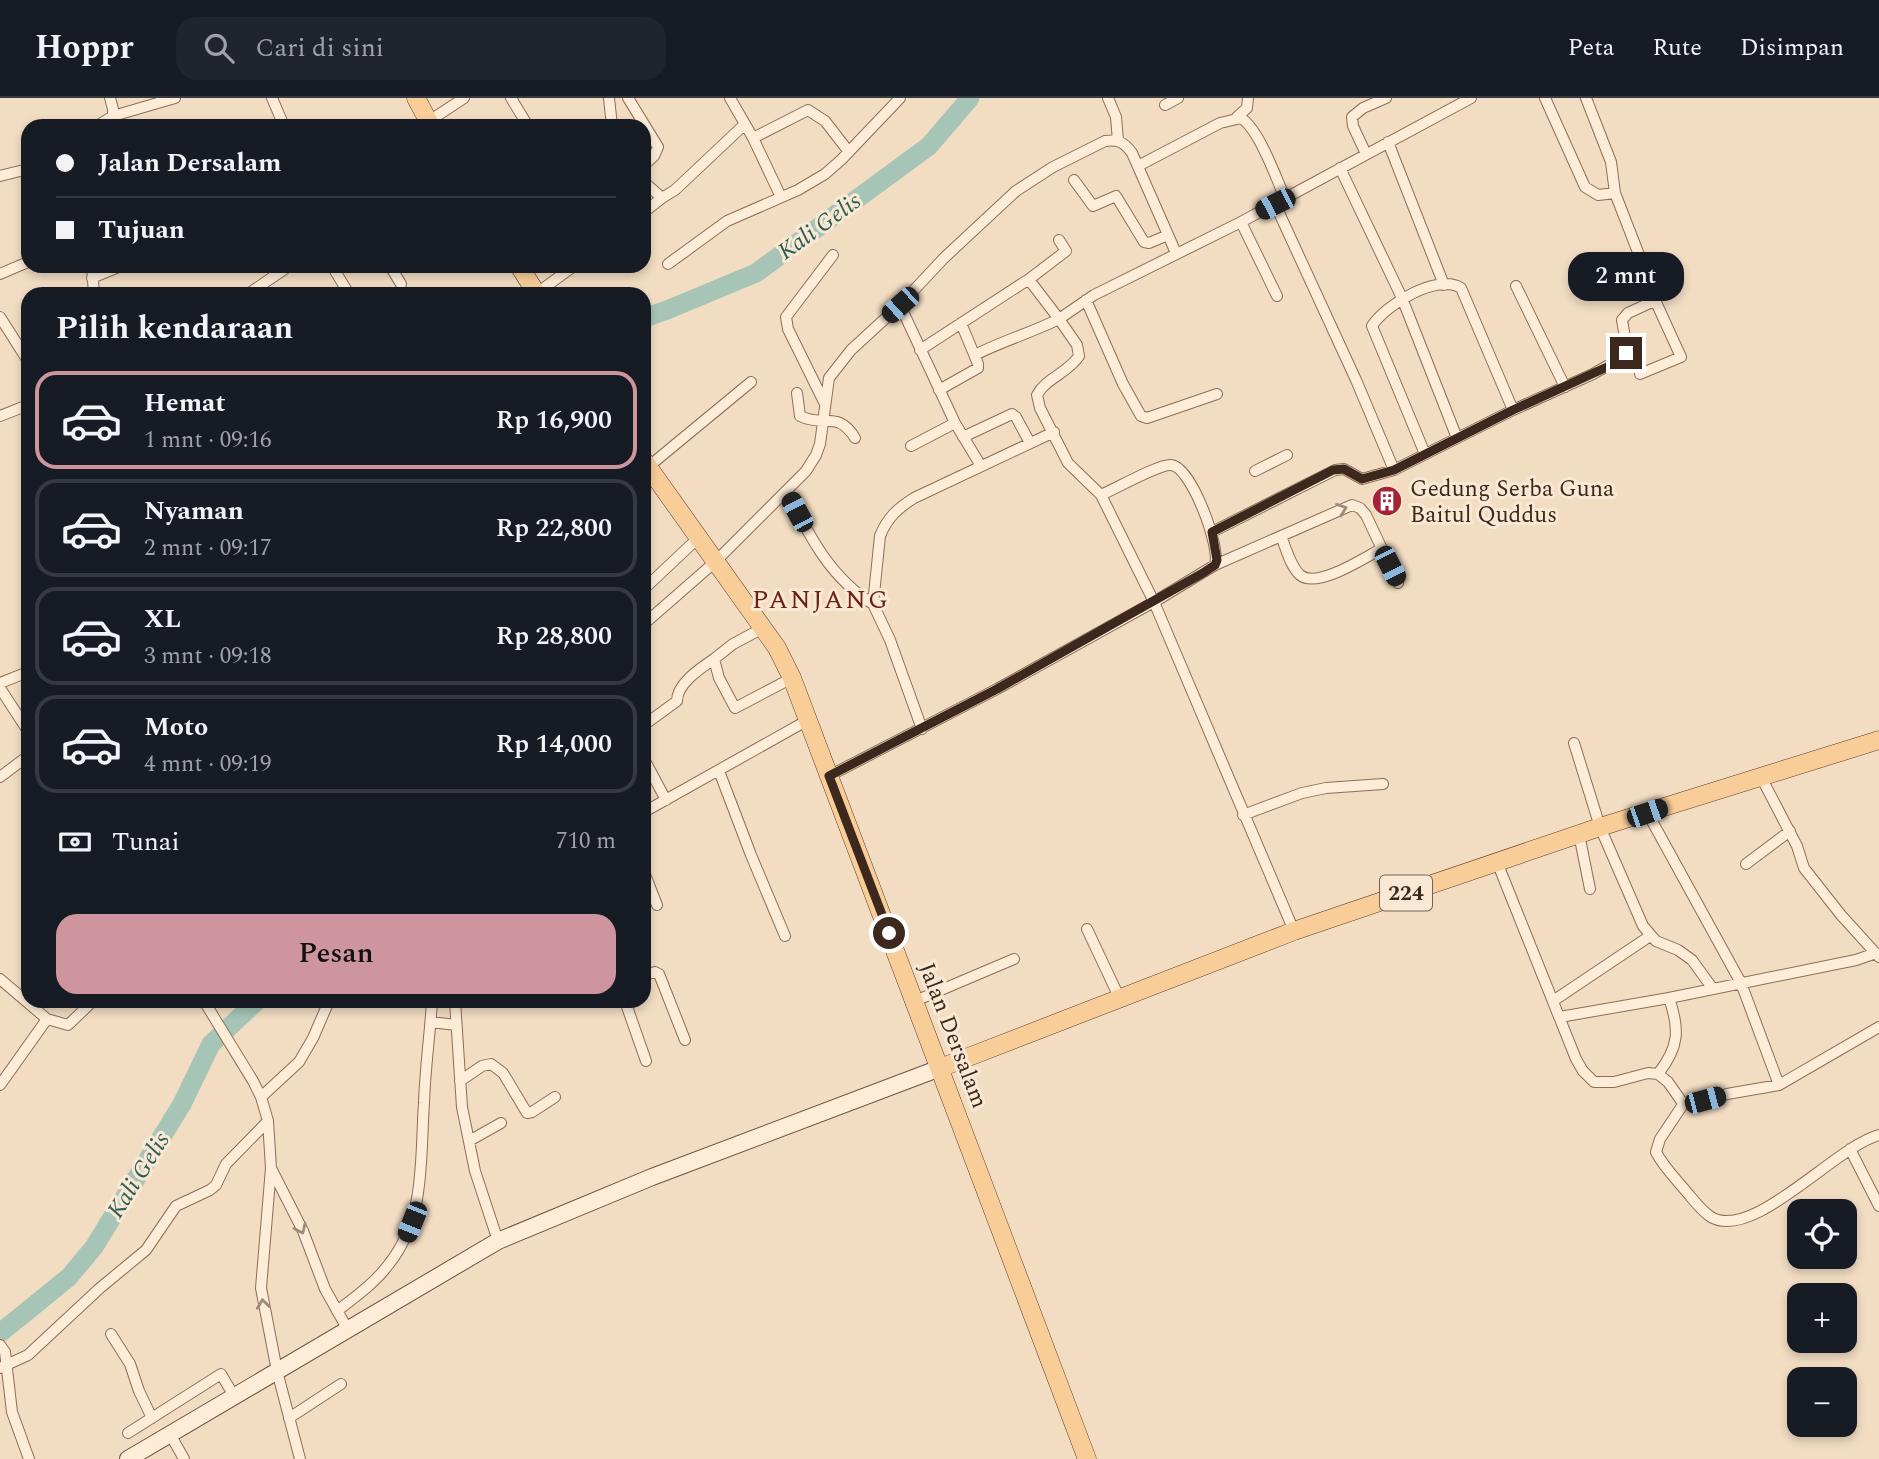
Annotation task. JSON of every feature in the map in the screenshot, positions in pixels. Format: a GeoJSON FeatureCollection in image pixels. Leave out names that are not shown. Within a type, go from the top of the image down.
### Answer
{"type":"FeatureCollection","features":[{"type":"Feature","properties":{"kind":"main road"},"geometry":{"type":"LineString","coordinates":[[416,98],[426,119]]}},
{"type":"Feature","properties":{"kind":"main road","name":"Jalan Dersalam"},"geometry":{"type":"LineString","coordinates":[[651,471],[777,648],[792,678],[1087,1459]]}},
{"type":"Feature","properties":{"kind":"main road","name":"224"},"geometry":{"type":"LineString","coordinates":[[940,1068],[1294,931],[1600,827],[1879,740]]}},
{"type":"Feature","properties":{"kind":"main road"},"geometry":{"type":"LineString","coordinates":[[128,1459],[498,1241],[652,1177],[940,1068]]}},
{"type":"Feature","properties":{"kind":"street"},"geometry":{"type":"LineString","coordinates":[[110,98],[114,109],[113,116]]}},
{"type":"Feature","properties":{"kind":"street"},"geometry":{"type":"LineString","coordinates":[[108,119],[175,98]]}},
{"type":"Feature","properties":{"kind":"street"},"geometry":{"type":"LineString","coordinates":[[272,98],[281,119]]}},
{"type":"Feature","properties":{"kind":"street"},"geometry":{"type":"LineString","coordinates":[[435,119],[464,98]]}},
{"type":"Feature","properties":{"kind":"street"},"geometry":{"type":"LineString","coordinates":[[511,98],[524,119]]}},
{"type":"Feature","properties":{"kind":"street"},"geometry":{"type":"LineString","coordinates":[[609,98],[611,119]]}},
{"type":"Feature","properties":{"kind":"street"},"geometry":{"type":"LineString","coordinates":[[628,98],[641,119]]}},
{"type":"Feature","properties":{"kind":"street"},"geometry":{"type":"LineString","coordinates":[[730,98],[753,138],[781,197]]}},
{"type":"Feature","properties":{"kind":"street"},"geometry":{"type":"LineString","coordinates":[[668,264],[727,222],[825,174],[900,98]]}},
{"type":"Feature","properties":{"kind":"street"},"geometry":{"type":"LineString","coordinates":[[1108,98],[1116,117],[1118,141]]}},
{"type":"Feature","properties":{"kind":"street"},"geometry":{"type":"LineString","coordinates":[[1165,105],[1178,98]]}},
{"type":"Feature","properties":{"kind":"street"},"geometry":{"type":"LineString","coordinates":[[1138,166],[1220,123],[1237,117],[1248,106],[1248,98]]}},
{"type":"Feature","properties":{"kind":"street"},"geometry":{"type":"LineString","coordinates":[[1366,154],[1355,131],[1352,117],[1363,108],[1386,98]]}},
{"type":"Feature","properties":{"kind":"street"},"geometry":{"type":"LineString","coordinates":[[975,355],[1059,319],[1086,300],[1241,222],[1471,98]]}},
{"type":"Feature","properties":{"kind":"street"},"geometry":{"type":"LineString","coordinates":[[1545,98],[1586,187],[1598,195],[1615,193]]}},
{"type":"Feature","properties":{"kind":"street"},"geometry":{"type":"LineString","coordinates":[[1586,98],[1611,162],[1615,193],[1654,288],[1655,300],[1681,357],[1640,374]]}},
{"type":"Feature","properties":{"kind":"street"},"geometry":{"type":"LineString","coordinates":[[753,138],[812,110],[825,121],[849,152]]}},
{"type":"Feature","properties":{"kind":"street"},"geometry":{"type":"LineString","coordinates":[[1237,117],[1247,122],[1254,132],[1280,201],[1394,470]]}},
{"type":"Feature","properties":{"kind":"street"},"geometry":{"type":"LineString","coordinates":[[651,207],[675,190],[745,124]]}},
{"type":"Feature","properties":{"kind":"street"},"geometry":{"type":"LineString","coordinates":[[651,136],[658,147],[651,159]]}},
{"type":"Feature","properties":{"kind":"street"},"geometry":{"type":"LineString","coordinates":[[651,618],[787,492],[806,471],[816,455],[829,378],[834,369],[944,258],[1016,191],[1036,177],[1105,141],[1118,141],[1128,148],[1138,166],[1176,253]]}},
{"type":"Feature","properties":{"kind":"street"},"geometry":{"type":"LineString","coordinates":[[1388,142],[1444,285]]}},
{"type":"Feature","properties":{"kind":"street"},"geometry":{"type":"LineString","coordinates":[[1340,168],[1402,298],[1457,438]]}},
{"type":"Feature","properties":{"kind":"street"},"geometry":{"type":"LineString","coordinates":[[0,176],[21,171]]}},
{"type":"Feature","properties":{"kind":"street"},"geometry":{"type":"LineString","coordinates":[[1074,180],[1093,206],[1116,196],[1144,242],[1149,243],[1168,235]]}},
{"type":"Feature","properties":{"kind":"street"},"geometry":{"type":"LineString","coordinates":[[651,188],[662,198]]}},
{"type":"Feature","properties":{"kind":"street"},"geometry":{"type":"LineString","coordinates":[[1241,222],[1277,296]]}},
{"type":"Feature","properties":{"kind":"street"},"geometry":{"type":"LineString","coordinates":[[920,350],[1028,280],[1066,251],[1059,240]]}},
{"type":"Feature","properties":{"kind":"street"},"geometry":{"type":"LineString","coordinates":[[825,404],[788,329],[786,317],[832,255]]}},
{"type":"Feature","properties":{"kind":"street"},"geometry":{"type":"LineString","coordinates":[[0,274],[21,265]]}},
{"type":"Feature","properties":{"kind":"street"},"geometry":{"type":"LineString","coordinates":[[258,287],[279,273]]}},
{"type":"Feature","properties":{"kind":"street"},"geometry":{"type":"LineString","coordinates":[[394,273],[401,284]]}},
{"type":"Feature","properties":{"kind":"street"},"geometry":{"type":"LineString","coordinates":[[545,287],[564,273]]}},
{"type":"Feature","properties":{"kind":"street"},"geometry":{"type":"LineString","coordinates":[[1028,280],[1059,319],[1077,345],[1080,355],[1037,394],[1038,405],[1071,467],[1101,495],[1154,602],[1294,931]]}},
{"type":"Feature","properties":{"kind":"street"},"geometry":{"type":"LineString","coordinates":[[1425,454],[1372,326],[1402,298],[1444,285],[1456,285],[1463,290],[1513,410]]}},
{"type":"Feature","properties":{"kind":"street"},"geometry":{"type":"LineString","coordinates":[[1516,286],[1565,387]]}},
{"type":"Feature","properties":{"kind":"street"},"geometry":{"type":"LineString","coordinates":[[1086,300],[1141,416],[1147,418],[1217,394]]}},
{"type":"Feature","properties":{"kind":"street"},"geometry":{"type":"LineString","coordinates":[[1212,532],[1299,486],[1338,469],[1346,470],[1362,479],[1394,470],[1513,410],[1607,367],[1624,356],[1628,349],[1622,331],[1622,320],[1628,313],[1655,300]]}},
{"type":"Feature","properties":{"kind":"street"},"geometry":{"type":"LineString","coordinates":[[900,305],[955,423],[981,466]]}},
{"type":"Feature","properties":{"kind":"street"},"geometry":{"type":"LineString","coordinates":[[0,317],[21,350]]}},
{"type":"Feature","properties":{"kind":"street"},"geometry":{"type":"LineString","coordinates":[[939,390],[978,368],[961,323]]}},
{"type":"Feature","properties":{"kind":"street"},"geometry":{"type":"LineString","coordinates":[[651,460],[751,382]]}},
{"type":"Feature","properties":{"kind":"street"},"geometry":{"type":"LineString","coordinates":[[797,393],[800,416],[844,424],[855,438]]}},
{"type":"Feature","properties":{"kind":"street"},"geometry":{"type":"LineString","coordinates":[[0,416],[21,408]]}},
{"type":"Feature","properties":{"kind":"street"},"geometry":{"type":"LineString","coordinates":[[963,437],[1012,414],[1016,416],[1030,443]]}},
{"type":"Feature","properties":{"kind":"street"},"geometry":{"type":"LineString","coordinates":[[911,446],[955,423]]}},
{"type":"Feature","properties":{"kind":"street"},"geometry":{"type":"LineString","coordinates":[[873,604],[880,536],[890,517],[914,498],[1054,432]]}},
{"type":"Feature","properties":{"kind":"street"},"geometry":{"type":"LineString","coordinates":[[1255,471],[1287,455]]}},
{"type":"Feature","properties":{"kind":"street"},"geometry":{"type":"LineString","coordinates":[[1101,495],[1154,470],[1173,465],[1185,475],[1212,532],[1217,558],[1215,565]]}},
{"type":"Feature","properties":{"kind":"street"},"geometry":{"type":"LineString","coordinates":[[787,492],[823,556],[845,582],[873,604],[890,640],[922,729]]}},
{"type":"Feature","properties":{"kind":"street"},"geometry":{"type":"LineString","coordinates":[[829,776],[922,729],[1154,602],[1215,565],[1352,505],[1360,508],[1366,515],[1398,583]]}},
{"type":"Feature","properties":{"kind":"street"},"geometry":{"type":"LineString","coordinates":[[1281,536],[1299,574],[1309,580],[1323,578],[1381,549]]}},
{"type":"Feature","properties":{"kind":"street"},"geometry":{"type":"LineString","coordinates":[[651,583],[699,541]]}},
{"type":"Feature","properties":{"kind":"street"},"geometry":{"type":"LineString","coordinates":[[651,720],[677,701],[677,695],[696,672],[733,644],[763,628]]}},
{"type":"Feature","properties":{"kind":"street"},"geometry":{"type":"LineString","coordinates":[[714,659],[719,678],[735,708],[792,678]]}},
{"type":"Feature","properties":{"kind":"street"},"geometry":{"type":"LineString","coordinates":[[21,677],[1,691],[21,721]]}},
{"type":"Feature","properties":{"kind":"street"},"geometry":{"type":"LineString","coordinates":[[651,808],[808,720]]}},
{"type":"Feature","properties":{"kind":"street"},"geometry":{"type":"LineString","coordinates":[[1574,743],[1600,827],[1637,914],[1650,936],[1689,958],[1713,989]]}},
{"type":"Feature","properties":{"kind":"street"},"geometry":{"type":"LineString","coordinates":[[0,777],[21,760]]}},
{"type":"Feature","properties":{"kind":"street"},"geometry":{"type":"LineString","coordinates":[[719,771],[785,936]]}},
{"type":"Feature","properties":{"kind":"street"},"geometry":{"type":"LineString","coordinates":[[651,772],[666,800]]}},
{"type":"Feature","properties":{"kind":"street"},"geometry":{"type":"LineString","coordinates":[[1560,1017],[1832,965],[1876,950],[1841,915],[1804,868],[1790,831],[1760,777]]}},
{"type":"Feature","properties":{"kind":"street"},"geometry":{"type":"LineString","coordinates":[[1243,815],[1302,793],[1384,783]]}},
{"type":"Feature","properties":{"kind":"street"},"geometry":{"type":"LineString","coordinates":[[1647,813],[1741,983],[1779,1085]]}},
{"type":"Feature","properties":{"kind":"street"},"geometry":{"type":"LineString","coordinates":[[1746,864],[1790,831]]}},
{"type":"Feature","properties":{"kind":"street"},"geometry":{"type":"LineString","coordinates":[[1579,834],[1590,889]]}},
{"type":"Feature","properties":{"kind":"street"},"geometry":{"type":"LineString","coordinates":[[1497,862],[1576,1059],[1592,1080],[1603,1083],[1648,1073],[1658,1074],[1684,1103],[1691,1104],[1727,1094],[1779,1085],[1879,1027]]}},
{"type":"Feature","properties":{"kind":"street"},"geometry":{"type":"LineString","coordinates":[[651,890],[657,905]]}},
{"type":"Feature","properties":{"kind":"street"},"geometry":{"type":"LineString","coordinates":[[1087,929],[1119,997]]}},
{"type":"Feature","properties":{"kind":"street"},"geometry":{"type":"LineString","coordinates":[[1553,1001],[1650,936]]}},
{"type":"Feature","properties":{"kind":"street"},"geometry":{"type":"LineString","coordinates":[[915,1001],[1014,960]]}},
{"type":"Feature","properties":{"kind":"street"},"geometry":{"type":"LineString","coordinates":[[651,973],[659,974],[685,1040]]}},
{"type":"Feature","properties":{"kind":"street"},"geometry":{"type":"LineString","coordinates":[[0,979],[21,996]]}},
{"type":"Feature","properties":{"kind":"street"},"geometry":{"type":"LineString","coordinates":[[1658,1074],[1675,1047],[1676,1027],[1669,998]]}},
{"type":"Feature","properties":{"kind":"street"},"geometry":{"type":"LineString","coordinates":[[35,1008],[47,1018],[68,1025],[86,1008]]}},
{"type":"Feature","properties":{"kind":"street"},"geometry":{"type":"LineString","coordinates":[[208,1008],[261,1097],[268,1121],[271,1168],[261,1288],[277,1371],[300,1459]]}},
{"type":"Feature","properties":{"kind":"street"},"geometry":{"type":"LineString","coordinates":[[261,1097],[299,1062],[326,1008]]}},
{"type":"Feature","properties":{"kind":"street"},"geometry":{"type":"LineString","coordinates":[[337,1311],[389,1265],[412,1222],[420,1192],[424,1101],[435,1022],[433,1008]]}},
{"type":"Feature","properties":{"kind":"street"},"geometry":{"type":"LineString","coordinates":[[455,1008],[460,1081],[469,1141],[475,1171],[498,1241]]}},
{"type":"Feature","properties":{"kind":"street"},"geometry":{"type":"LineString","coordinates":[[627,1008],[646,1061]]}},
{"type":"Feature","properties":{"kind":"street"},"geometry":{"type":"LineString","coordinates":[[0,1085],[47,1018]]}},
{"type":"Feature","properties":{"kind":"street"},"geometry":{"type":"LineString","coordinates":[[435,1022],[456,1026]]}},
{"type":"Feature","properties":{"kind":"street"},"geometry":{"type":"LineString","coordinates":[[460,1081],[482,1066],[492,1064],[503,1073],[527,1113],[555,1097]]}},
{"type":"Feature","properties":{"kind":"street"},"geometry":{"type":"LineString","coordinates":[[1684,1103],[1660,1139],[1656,1152],[1697,1204],[1708,1215],[1719,1220],[1734,1221],[1759,1213],[1850,1149],[1879,1135]]}},
{"type":"Feature","properties":{"kind":"street"},"geometry":{"type":"LineString","coordinates":[[29,1459],[12,1412],[3,1357],[20,1361],[146,1250],[176,1206],[216,1185],[226,1164],[268,1121]]}},
{"type":"Feature","properties":{"kind":"street"},"geometry":{"type":"LineString","coordinates":[[469,1141],[501,1123]]}},
{"type":"Feature","properties":{"kind":"street"},"geometry":{"type":"LineString","coordinates":[[1850,1149],[1879,1206]]}},
{"type":"Feature","properties":{"kind":"street"},"geometry":{"type":"LineString","coordinates":[[271,1168],[303,1231],[325,1289],[348,1330]]}},
{"type":"Feature","properties":{"kind":"street"},"geometry":{"type":"LineString","coordinates":[[111,1335],[130,1364],[152,1418]]}},
{"type":"Feature","properties":{"kind":"street"},"geometry":{"type":"LineString","coordinates":[[128,1433],[220,1374],[234,1396]]}},
{"type":"Feature","properties":{"kind":"street"},"geometry":{"type":"LineString","coordinates":[[289,1418],[341,1384]]}},
{"type":"Feature","properties":{"kind":"street"},"geometry":{"type":"LineString","coordinates":[[170,1434],[184,1459]]}},
{"type":"Feature","properties":{"kind":"waterway","name":"Kali Gelis"},"geometry":{"type":"LineString","coordinates":[[651,316],[756,273],[929,146],[970,98]]}},
{"type":"Feature","properties":{"kind":"waterway","name":"Kali Gelis"},"geometry":{"type":"LineString","coordinates":[[0,1333],[69,1277],[94,1247],[182,1104],[211,1044],[250,1008]]}},
{"type":"Feature","properties":{"kind":"place","name":"Gedung Serba Guna Baitul Quddus"},"geometry":{"type":"Point","coordinates":[1387,501]}},
{"type":"Feature","properties":{"kind":"district","name":"PANJANG"},"geometry":{"type":"Point","coordinates":[821,599]}},
{"type":"Feature","properties":{"kind":"route"},"geometry":{"type":"LineString","coordinates":[[889,933],[829,776],[997,689],[1203,573],[1215,565],[1217,560],[1212,532],[1299,486],[1338,469],[1346,470],[1359,479],[1394,470],[1513,410],[1607,367],[1626,353]]}}]}
